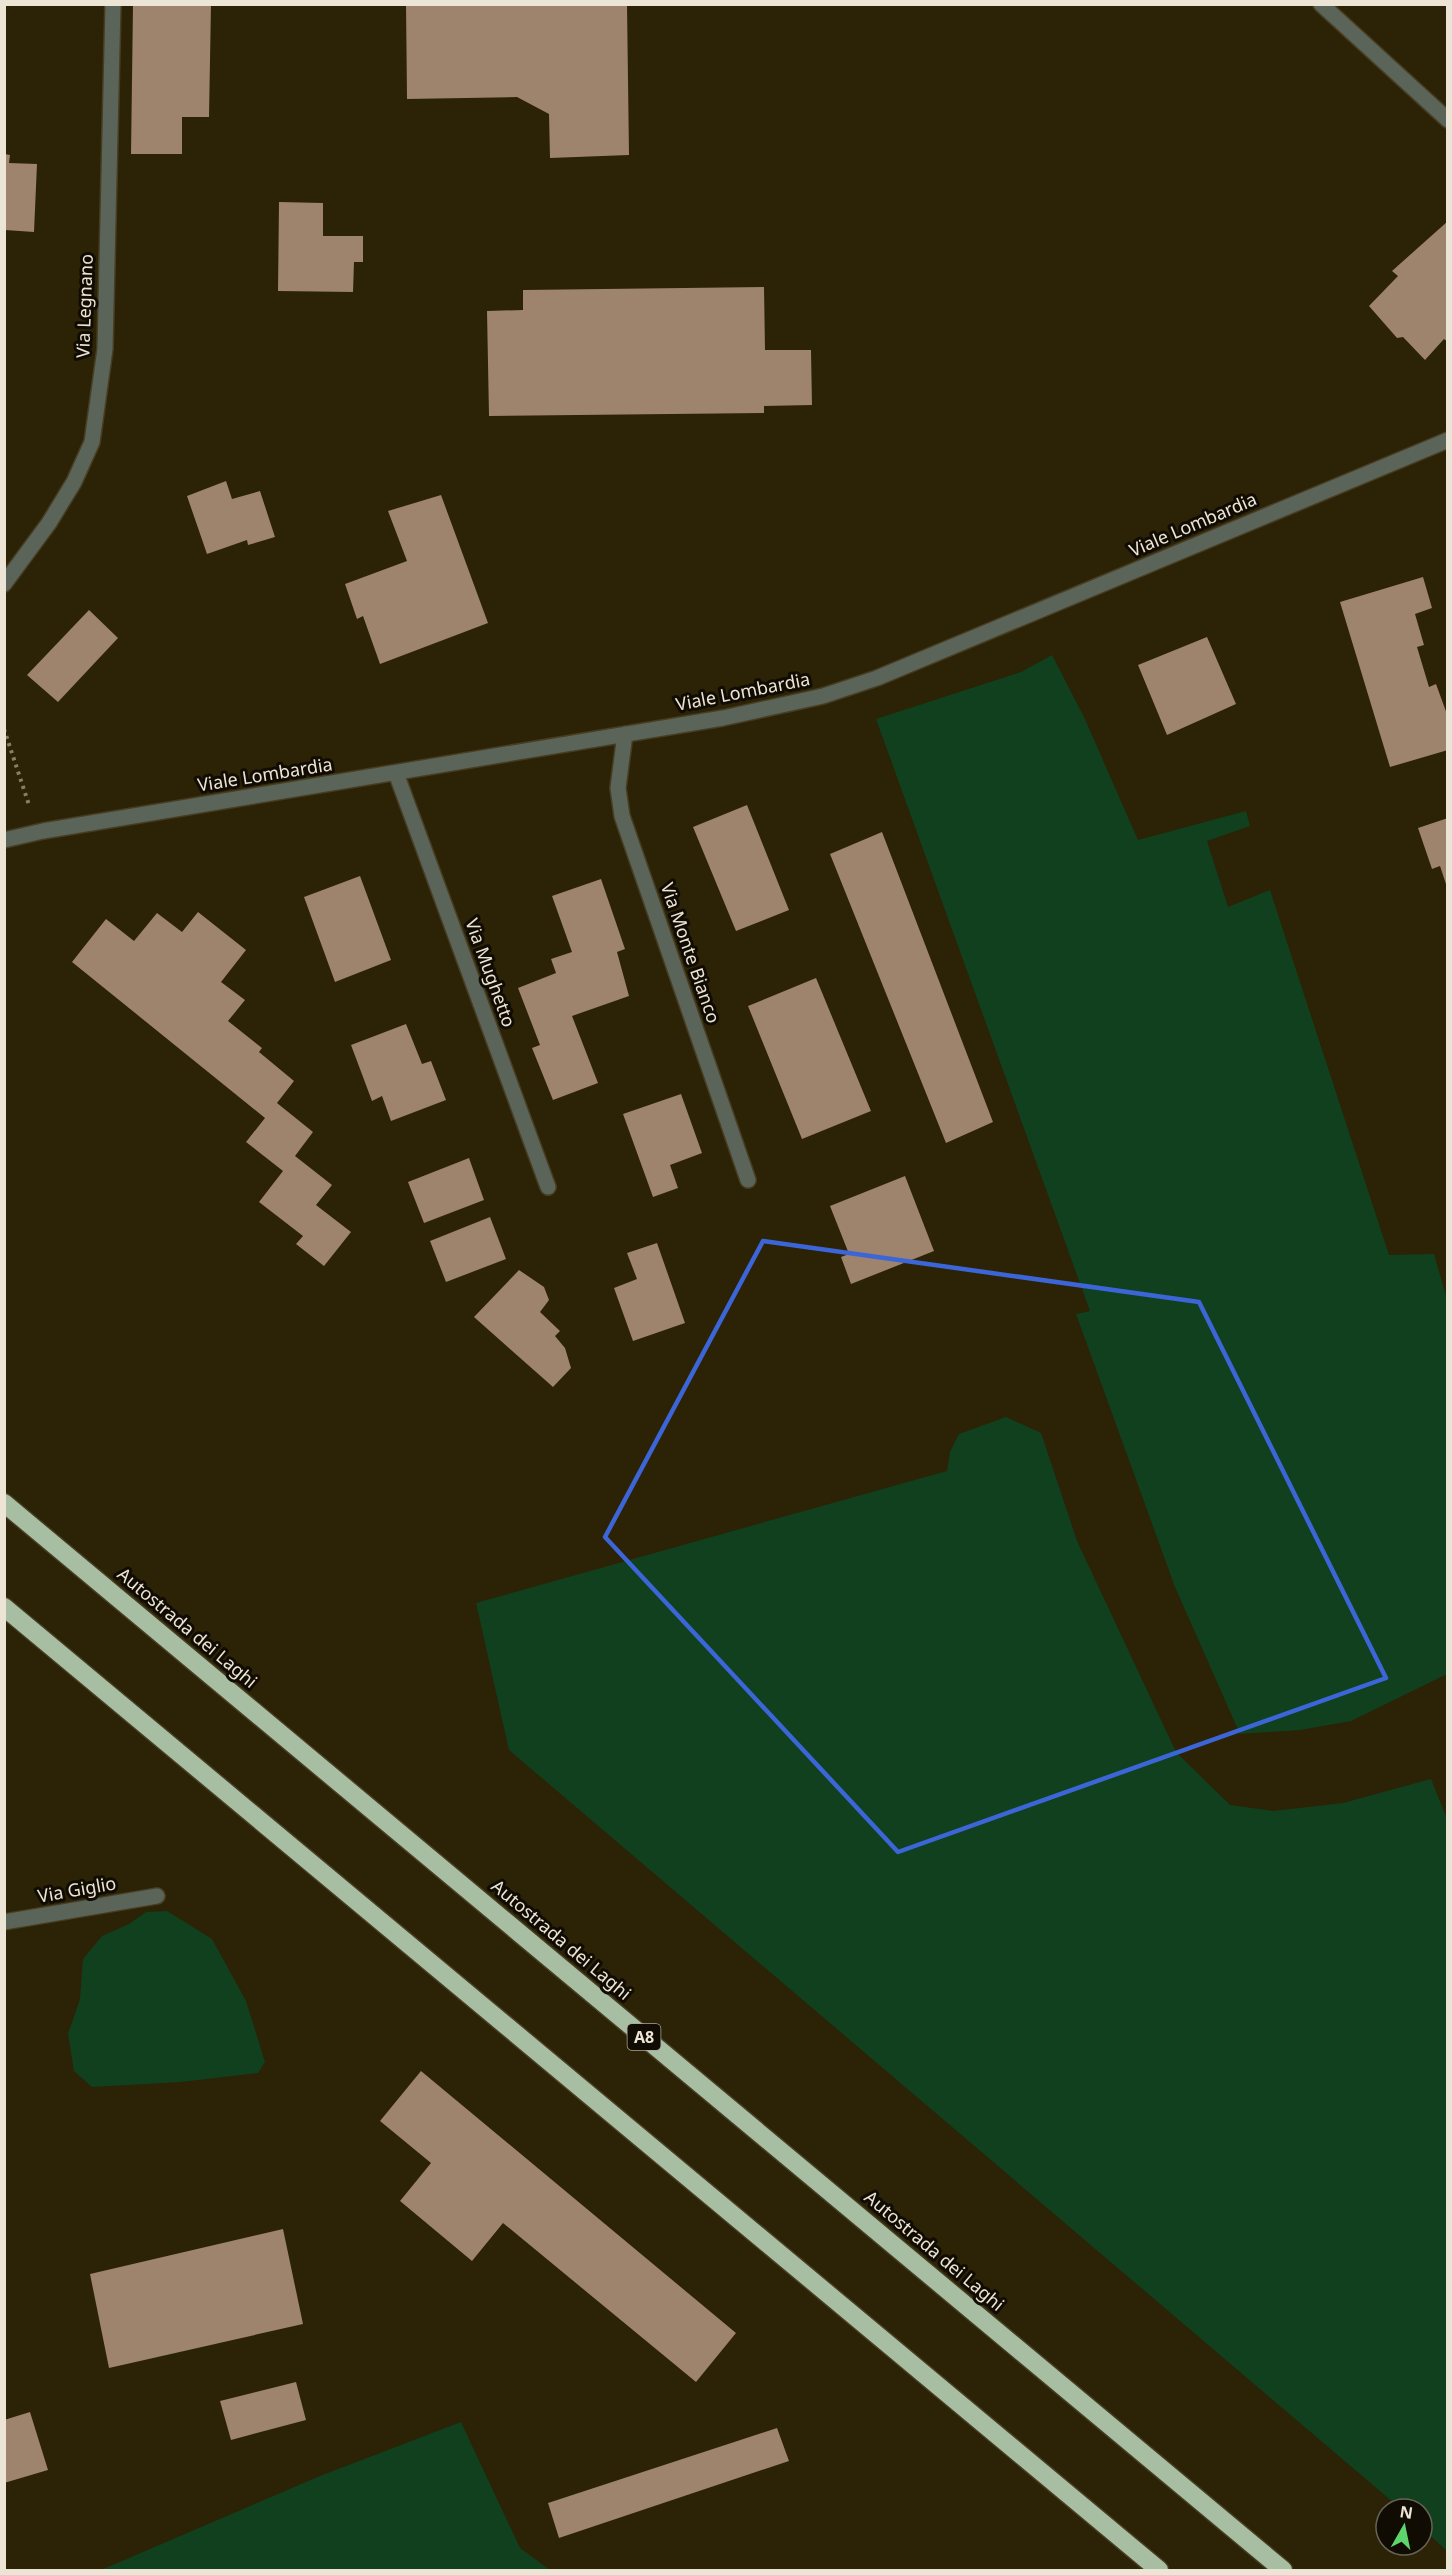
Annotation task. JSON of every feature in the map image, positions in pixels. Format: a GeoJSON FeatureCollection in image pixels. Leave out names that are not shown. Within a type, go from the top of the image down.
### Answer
{"type":"FeatureCollection","features":[{"type":"Feature","properties":{"kind":"highway","name":"Autostrada dei Laghi"},"geometry":{"type":"LineString","coordinates":[[4,1503],[1283,2571]]}},
{"type":"Feature","properties":{"kind":"highway"},"geometry":{"type":"LineString","coordinates":[[4,1607],[1160,2571]]}},
{"type":"Feature","properties":{"kind":"street","name":"Via Legnano"},"geometry":{"type":"LineString","coordinates":[[4,584],[68,493],[92,442],[105,349],[113,4]]}},
{"type":"Feature","properties":{"kind":"street"},"geometry":{"type":"LineString","coordinates":[[1321,4],[1448,120]]}},
{"type":"Feature","properties":{"kind":"street","name":"Viale Lombardia"},"geometry":{"type":"LineString","coordinates":[[4,840],[43,831],[763,711],[823,696],[878,678],[1448,440]]}},
{"type":"Feature","properties":{"kind":"street","name":"Via Monte Bianco"},"geometry":{"type":"LineString","coordinates":[[625,734],[618,788],[622,816],[748,1180]]}},
{"type":"Feature","properties":{"kind":"street","name":"Via Mughetto"},"geometry":{"type":"LineString","coordinates":[[396,773],[548,1187]]}},
{"type":"Feature","properties":{"kind":"street","name":"Via Giglio"},"geometry":{"type":"LineString","coordinates":[[4,1922],[157,1896]]}},
{"type":"Feature","properties":{"kind":"path"},"geometry":{"type":"LineString","coordinates":[[4,729],[27,801],[43,831]]}},
{"type":"Feature","properties":{"kind":"highlighted area"},"geometry":{"type":"Polygon","coordinates":[[[763,1241],[1199,1302],[1386,1678],[898,1852],[605,1537],[763,1241]]]}},
{"type":"Feature","properties":{"kind":"green space"},"geometry":{"type":"Polygon","coordinates":[[[1052,655],[1084,717],[1138,840],[1246,811],[1250,826],[1207,841],[1228,907],[1270,890],[1389,1255],[1434,1254],[1448,1303],[1447,1674],[1351,1721],[1300,1730],[1240,1734],[1175,1587],[1076,1314],[1090,1311],[876,719],[1021,672],[1052,655]]]}},
{"type":"Feature","properties":{"kind":"green space"},"geometry":{"type":"Polygon","coordinates":[[[1006,1417],[1041,1433],[1077,1541],[1176,1752],[1230,1805],[1273,1811],[1343,1803],[1431,1779],[1448,1821],[1447,2551],[1434,2539],[1434,2497],[1387,2497],[509,1750],[476,1603],[947,1471],[950,1452],[959,1434],[1006,1417]]]}},
{"type":"Feature","properties":{"kind":"green space"},"geometry":{"type":"Polygon","coordinates":[[[167,1911],[212,1939],[246,2001],[265,2062],[258,2073],[181,2082],[92,2087],[74,2071],[68,2034],[80,1999],[83,1959],[102,1936],[129,1924],[146,1912],[167,1911]]]}},
{"type":"Feature","properties":{"kind":"green space"},"geometry":{"type":"Polygon","coordinates":[[[461,2422],[520,2548],[550,2570],[101,2570],[320,2476],[461,2422]]]}},
{"type":"Feature","properties":{"kind":"building"},"geometry":{"type":"Polygon","coordinates":[[[133,4],[211,4],[209,117],[182,117],[182,154],[131,154],[133,4]]]}},
{"type":"Feature","properties":{"kind":"building"},"geometry":{"type":"Polygon","coordinates":[[[406,4],[627,4],[629,155],[550,158],[549,114],[517,97],[407,99],[406,4]]]}},
{"type":"Feature","properties":{"kind":"building"},"geometry":{"type":"Polygon","coordinates":[[[5,154],[10,155],[9,163],[37,164],[34,232],[5,230],[5,154]]]}},
{"type":"Feature","properties":{"kind":"building"},"geometry":{"type":"Polygon","coordinates":[[[279,202],[323,203],[323,236],[363,236],[363,262],[354,262],[353,292],[278,291],[279,202]]]}},
{"type":"Feature","properties":{"kind":"building"},"geometry":{"type":"Polygon","coordinates":[[[1448,221],[1448,342],[1444,339],[1425,360],[1403,337],[1397,338],[1369,306],[1398,276],[1392,271],[1448,221]]]}},
{"type":"Feature","properties":{"kind":"building"},"geometry":{"type":"Polygon","coordinates":[[[764,287],[765,350],[811,350],[812,405],[764,406],[764,413],[489,416],[487,311],[523,310],[523,290],[764,287]]]}},
{"type":"Feature","properties":{"kind":"building"},"geometry":{"type":"Polygon","coordinates":[[[226,481],[232,499],[260,491],[275,537],[248,545],[247,540],[207,554],[187,496],[226,481]]]}},
{"type":"Feature","properties":{"kind":"building"},"geometry":{"type":"Polygon","coordinates":[[[441,495],[488,623],[380,664],[363,616],[357,619],[345,584],[407,561],[388,511],[441,495]]]}},
{"type":"Feature","properties":{"kind":"building"},"geometry":{"type":"Polygon","coordinates":[[[1423,577],[1432,608],[1415,614],[1424,645],[1417,647],[1429,687],[1436,684],[1448,717],[1448,750],[1390,767],[1340,602],[1423,577]]]}},
{"type":"Feature","properties":{"kind":"building"},"geometry":{"type":"Polygon","coordinates":[[[89,610],[118,638],[58,702],[27,675],[89,610]]]}},
{"type":"Feature","properties":{"kind":"building"},"geometry":{"type":"Polygon","coordinates":[[[1207,637],[1236,704],[1167,735],[1138,665],[1207,637]]]}},
{"type":"Feature","properties":{"kind":"building"},"geometry":{"type":"Polygon","coordinates":[[[747,805],[789,910],[736,931],[693,827],[747,805]]]}},
{"type":"Feature","properties":{"kind":"building"},"geometry":{"type":"Polygon","coordinates":[[[1448,818],[1447,887],[1440,866],[1432,869],[1418,828],[1448,818]]]}},
{"type":"Feature","properties":{"kind":"building"},"geometry":{"type":"Polygon","coordinates":[[[882,832],[993,1122],[946,1143],[830,854],[882,832]]]}},
{"type":"Feature","properties":{"kind":"building"},"geometry":{"type":"Polygon","coordinates":[[[360,876],[391,960],[335,982],[304,897],[360,876]]]}},
{"type":"Feature","properties":{"kind":"building"},"geometry":{"type":"Polygon","coordinates":[[[601,879],[625,949],[617,952],[629,996],[572,1016],[598,1083],[553,1100],[532,1048],[540,1045],[518,988],[556,973],[551,959],[572,952],[552,896],[601,879]]]}},
{"type":"Feature","properties":{"kind":"building"},"geometry":{"type":"Polygon","coordinates":[[[198,912],[246,950],[221,982],[245,1000],[228,1021],[262,1048],[259,1052],[294,1081],[277,1103],[313,1132],[295,1156],[332,1185],[316,1205],[351,1232],[324,1266],[296,1244],[303,1236],[259,1202],[283,1171],[246,1142],[265,1118],[72,962],[106,919],[134,941],[157,913],[182,932],[198,912]]]}},
{"type":"Feature","properties":{"kind":"building"},"geometry":{"type":"Polygon","coordinates":[[[816,978],[871,1111],[802,1139],[748,1006],[816,978]]]}},
{"type":"Feature","properties":{"kind":"building"},"geometry":{"type":"Polygon","coordinates":[[[406,1024],[422,1064],[431,1061],[446,1100],[391,1121],[382,1096],[372,1101],[351,1045],[406,1024]]]}},
{"type":"Feature","properties":{"kind":"building"},"geometry":{"type":"Polygon","coordinates":[[[681,1094],[702,1153],[670,1165],[678,1188],[653,1197],[623,1114],[681,1094]]]}},
{"type":"Feature","properties":{"kind":"building"},"geometry":{"type":"Polygon","coordinates":[[[469,1158],[484,1200],[424,1223],[408,1182],[469,1158]]]}},
{"type":"Feature","properties":{"kind":"building"},"geometry":{"type":"Polygon","coordinates":[[[905,1176],[934,1251],[851,1284],[841,1257],[849,1254],[830,1206],[905,1176]]]}},
{"type":"Feature","properties":{"kind":"building"},"geometry":{"type":"Polygon","coordinates":[[[490,1217],[506,1259],[446,1282],[430,1241],[490,1217]]]}},
{"type":"Feature","properties":{"kind":"building"},"geometry":{"type":"Polygon","coordinates":[[[657,1243],[685,1323],[633,1341],[614,1288],[637,1279],[627,1253],[657,1243]]]}},
{"type":"Feature","properties":{"kind":"building"},"geometry":{"type":"Polygon","coordinates":[[[519,1270],[544,1287],[549,1300],[540,1312],[560,1331],[555,1336],[565,1348],[571,1368],[553,1387],[474,1317],[519,1270]]]}},
{"type":"Feature","properties":{"kind":"building"},"geometry":{"type":"Polygon","coordinates":[[[421,2071],[736,2333],[696,2382],[503,2223],[472,2261],[400,2201],[431,2163],[380,2121],[421,2071]]]}},
{"type":"Feature","properties":{"kind":"building"},"geometry":{"type":"Polygon","coordinates":[[[283,2229],[303,2324],[109,2368],[90,2274],[283,2229]]]}},
{"type":"Feature","properties":{"kind":"building"},"geometry":{"type":"Polygon","coordinates":[[[296,2382],[306,2420],[231,2440],[220,2401],[296,2382]]]}},
{"type":"Feature","properties":{"kind":"building"},"geometry":{"type":"Polygon","coordinates":[[[30,2412],[48,2470],[4,2483],[4,2420],[30,2412]]]}},
{"type":"Feature","properties":{"kind":"building"},"geometry":{"type":"Polygon","coordinates":[[[777,2428],[789,2461],[559,2538],[548,2503],[777,2428]]]}}]}
